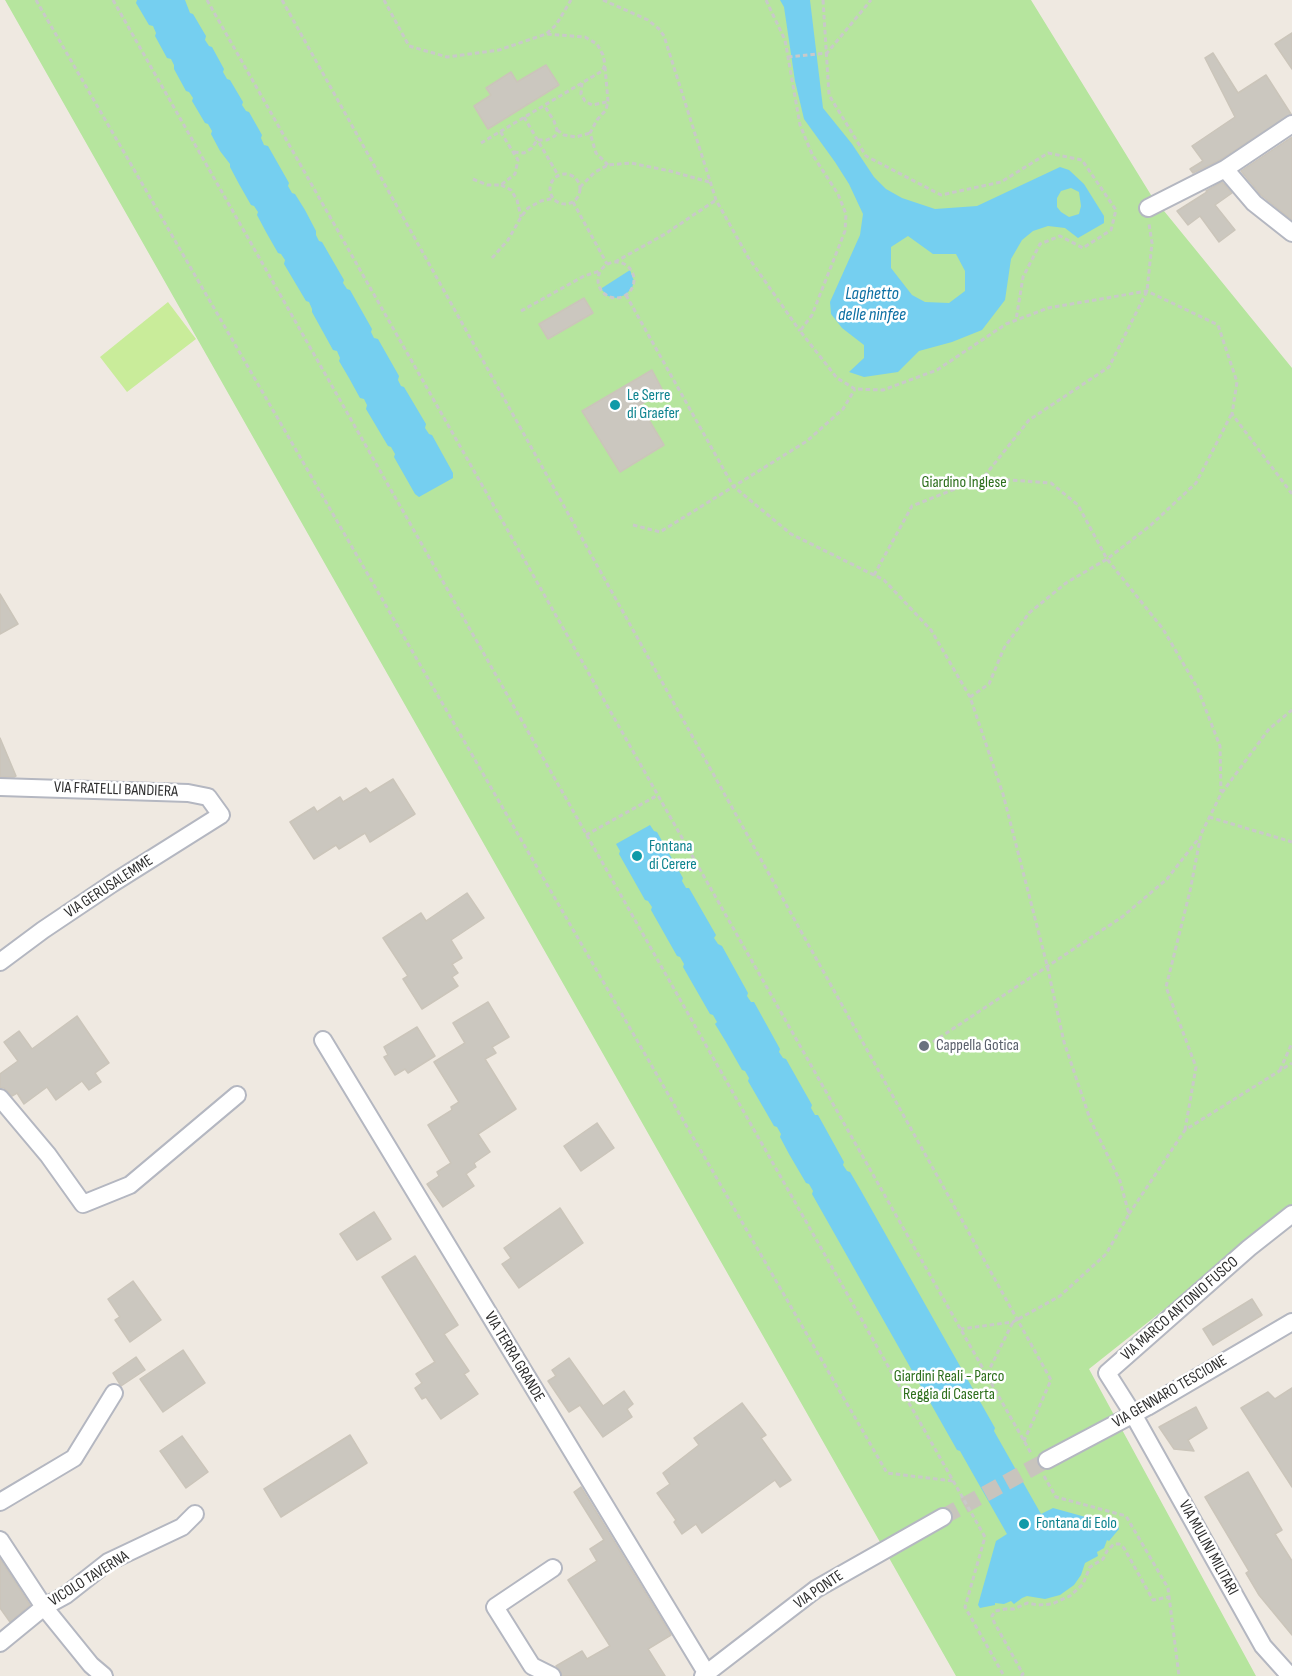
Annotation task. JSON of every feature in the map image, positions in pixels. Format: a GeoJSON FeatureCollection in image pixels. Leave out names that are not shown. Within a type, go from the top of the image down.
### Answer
{"type":"FeatureCollection","features":[{"type":"Feature","properties":{"kind":"street"},"geometry":{"type":"LineString","coordinates":[[1148,208],[1225,169],[1292,124]]}},
{"type":"Feature","properties":{"kind":"street"},"geometry":{"type":"LineString","coordinates":[[1225,169],[1254,202],[1292,233]]}},
{"type":"Feature","properties":{"kind":"street","name":"VIA FRATELLI BANDIERA"},"geometry":{"type":"LineString","coordinates":[[0,787],[188,792],[208,797],[221,815]]}},
{"type":"Feature","properties":{"kind":"street","name":"VIA GERUSALEMME"},"geometry":{"type":"LineString","coordinates":[[0,962],[73,910],[221,815]]}},
{"type":"Feature","properties":{"kind":"street","name":"VIA TERRA GRANDE"},"geometry":{"type":"LineString","coordinates":[[323,1040],[705,1675]]}},
{"type":"Feature","properties":{"kind":"street"},"geometry":{"type":"LineString","coordinates":[[0,1098],[48,1155],[84,1204],[130,1185],[237,1095]]}},
{"type":"Feature","properties":{"kind":"street","name":"VIA MARCO ANTONIO FUSCO"},"geometry":{"type":"LineString","coordinates":[[1133,1414],[1107,1372],[1249,1248],[1292,1214]]}},
{"type":"Feature","properties":{"kind":"street","name":"VIA GENNARO TESCIONE"},"geometry":{"type":"LineString","coordinates":[[1041,1463],[1133,1414],[1292,1322]]}},
{"type":"Feature","properties":{"kind":"street"},"geometry":{"type":"LineString","coordinates":[[0,1502],[74,1458],[114,1393]]}},
{"type":"Feature","properties":{"kind":"street","name":"VIA MULINI MILITARI"},"geometry":{"type":"LineString","coordinates":[[1133,1414],[1263,1646],[1290,1676]]}},
{"type":"Feature","properties":{"kind":"street","name":"VICOLO TAVERNA"},"geometry":{"type":"LineString","coordinates":[[0,1643],[44,1607],[66,1595],[108,1562],[182,1527],[195,1514]]}},
{"type":"Feature","properties":{"kind":"street","name":"VIA PONTE"},"geometry":{"type":"LineString","coordinates":[[705,1675],[816,1589],[944,1517]]}},
{"type":"Feature","properties":{"kind":"street"},"geometry":{"type":"LineString","coordinates":[[0,1539],[44,1607],[91,1665],[104,1676]]}},
{"type":"Feature","properties":{"kind":"street"},"geometry":{"type":"LineString","coordinates":[[552,1676],[532,1666],[495,1607],[553,1568]]}},
{"type":"Feature","properties":{"kind":"path"},"geometry":{"type":"LineString","coordinates":[[36,0],[887,1473],[953,1481]]}},
{"type":"Feature","properties":{"kind":"path"},"geometry":{"type":"LineString","coordinates":[[113,0],[985,1537],[965,1607],[1004,1676]]}},
{"type":"Feature","properties":{"kind":"path"},"geometry":{"type":"LineString","coordinates":[[207,0],[1024,1441],[1041,1463],[1056,1497],[1126,1516],[1168,1588],[1179,1676]]}},
{"type":"Feature","properties":{"kind":"path"},"geometry":{"type":"LineString","coordinates":[[282,0],[1015,1321],[1051,1380],[1024,1441]]}},
{"type":"Feature","properties":{"kind":"path"},"geometry":{"type":"LineString","coordinates":[[384,0],[409,46],[447,57],[499,50],[546,34],[556,25],[571,0]]}},
{"type":"Feature","properties":{"kind":"path"},"geometry":{"type":"LineString","coordinates":[[603,0],[648,20],[664,36],[716,200],[748,257],[800,331],[837,378],[855,389],[883,390],[937,370],[1006,324],[1048,308],[1147,291],[1218,325],[1237,382],[1232,414],[1196,483],[1151,525],[1107,559],[1065,583],[1029,613],[1004,648],[989,684],[970,697]]}},
{"type":"Feature","properties":{"kind":"path"},"geometry":{"type":"LineString","coordinates":[[766,0],[785,40],[800,125],[812,154],[838,194],[846,214],[845,231],[812,315],[800,331]]}},
{"type":"Feature","properties":{"kind":"path"},"geometry":{"type":"LineString","coordinates":[[823,0],[829,95],[866,156],[941,195],[1001,182],[1048,153],[1082,160],[1116,210],[1111,230],[1083,248],[1060,236],[1040,244],[1023,277],[1016,320]]}},
{"type":"Feature","properties":{"kind":"path"},"geometry":{"type":"LineString","coordinates":[[788,57],[826,53],[871,0]]}},
{"type":"Feature","properties":{"kind":"path"},"geometry":{"type":"LineString","coordinates":[[546,34],[585,37],[597,44],[603,55],[608,101],[606,110],[590,133],[596,153],[608,165]]}},
{"type":"Feature","properties":{"kind":"path"},"geometry":{"type":"LineString","coordinates":[[481,143],[602,71],[605,65]]}},
{"type":"Feature","properties":{"kind":"path"},"geometry":{"type":"LineString","coordinates":[[582,83],[581,94],[585,101],[592,105],[608,101]]}},
{"type":"Feature","properties":{"kind":"path"},"geometry":{"type":"LineString","coordinates":[[544,105],[557,130],[564,135],[576,137],[590,133]]}},
{"type":"Feature","properties":{"kind":"path"},"geometry":{"type":"LineString","coordinates":[[524,117],[558,176]]}},
{"type":"Feature","properties":{"kind":"path"},"geometry":{"type":"LineString","coordinates":[[537,140],[547,140],[555,136],[557,130]]}},
{"type":"Feature","properties":{"kind":"path"},"geometry":{"type":"LineString","coordinates":[[500,131],[518,160],[515,174],[501,185]]}},
{"type":"Feature","properties":{"kind":"path"},"geometry":{"type":"LineString","coordinates":[[514,152],[524,153],[532,148],[537,140]]}},
{"type":"Feature","properties":{"kind":"path"},"geometry":{"type":"LineString","coordinates":[[580,187],[572,176],[563,174],[558,176],[551,186],[554,198],[563,204],[573,202],[579,196],[580,187],[595,172],[608,165],[631,163],[670,171],[710,183]]}},
{"type":"Feature","properties":{"kind":"path"},"geometry":{"type":"LineString","coordinates":[[473,179],[487,185],[501,185],[511,190],[517,200],[521,217]]}},
{"type":"Feature","properties":{"kind":"path"},"geometry":{"type":"LineString","coordinates":[[492,258],[508,240],[528,208],[554,198]]}},
{"type":"Feature","properties":{"kind":"path"},"geometry":{"type":"LineString","coordinates":[[520,311],[584,276],[600,271],[607,264],[615,262],[666,234],[716,200]]}},
{"type":"Feature","properties":{"kind":"path"},"geometry":{"type":"LineString","coordinates":[[573,202],[607,264]]}},
{"type":"Feature","properties":{"kind":"path"},"geometry":{"type":"LineString","coordinates":[[983,478],[1029,420],[1108,367],[1147,291],[1152,243],[1148,208]]}},
{"type":"Feature","properties":{"kind":"path"},"geometry":{"type":"LineString","coordinates":[[600,271],[598,283],[603,293],[615,298],[626,295],[633,286],[633,275],[627,265],[615,262]]}},
{"type":"Feature","properties":{"kind":"path"},"geometry":{"type":"LineString","coordinates":[[626,295],[733,486],[791,534],[884,580],[931,630],[970,697],[1003,794],[1047,965],[1064,1042],[1090,1119],[1120,1181],[1129,1214]]}},
{"type":"Feature","properties":{"kind":"path"},"geometry":{"type":"LineString","coordinates":[[633,525],[660,532],[807,441],[843,408],[855,389]]}},
{"type":"Feature","properties":{"kind":"path"},"geometry":{"type":"LineString","coordinates":[[1232,414],[1292,494]]}},
{"type":"Feature","properties":{"kind":"path"},"geometry":{"type":"LineString","coordinates":[[874,575],[912,506],[983,478],[1051,483],[1078,505],[1107,559],[1162,629],[1197,687],[1220,746],[1221,794]]}},
{"type":"Feature","properties":{"kind":"path"},"geometry":{"type":"LineString","coordinates":[[933,1042],[1122,917],[1167,879],[1197,843],[1221,794],[1269,729],[1292,710]]}},
{"type":"Feature","properties":{"kind":"path"},"geometry":{"type":"LineString","coordinates":[[586,835],[658,795]]}},
{"type":"Feature","properties":{"kind":"path"},"geometry":{"type":"LineString","coordinates":[[1209,817],[1292,842]]}},
{"type":"Feature","properties":{"kind":"path"},"geometry":{"type":"LineString","coordinates":[[961,1329],[1015,1321],[1060,1296],[1106,1254],[1129,1214],[1185,1130],[1196,1067],[1166,987],[1190,891],[1201,834]]}},
{"type":"Feature","properties":{"kind":"path"},"geometry":{"type":"LineString","coordinates":[[1279,1072],[1292,1043]]}},
{"type":"Feature","properties":{"kind":"path"},"geometry":{"type":"LineString","coordinates":[[1185,1130],[1292,1063]]}},
{"type":"Feature","properties":{"kind":"path"},"geometry":{"type":"LineString","coordinates":[[987,1375],[1015,1321]]}},
{"type":"Feature","properties":{"kind":"path"},"geometry":{"type":"LineString","coordinates":[[1021,1676],[1023,1674],[994,1622],[995,1611],[1014,1610],[1028,1603],[1052,1604],[1070,1596],[1083,1584],[1090,1567],[1103,1559],[1114,1544],[1119,1544],[1124,1548],[1153,1600],[1169,1597]]}},
{"type":"Feature","properties":{"kind":"green space"},"geometry":{"type":"Polygon","coordinates":[[[5,0],[1031,0],[1151,195],[1292,368],[1292,1208],[1089,1369],[1256,1676],[956,1676],[5,0]]]}},
{"type":"Feature","properties":{"kind":"green space"},"geometry":{"type":"Polygon","coordinates":[[[168,302],[196,339],[127,392],[100,357],[168,302]]]}},
{"type":"Feature","properties":{"kind":"water"},"geometry":{"type":"Polygon","coordinates":[[[137,0],[185,0],[190,13],[193,14],[206,36],[205,40],[212,47],[224,69],[223,72],[262,135],[264,145],[268,146],[289,183],[288,186],[292,193],[305,210],[319,241],[322,242],[344,280],[343,283],[350,290],[372,329],[374,338],[378,339],[399,376],[401,386],[404,387],[426,424],[425,428],[432,435],[453,473],[453,478],[419,497],[415,494],[394,457],[395,454],[391,447],[388,446],[366,409],[364,399],[360,398],[339,361],[337,351],[333,350],[309,302],[306,301],[284,264],[285,260],[278,253],[266,232],[257,215],[258,212],[251,205],[230,164],[220,151],[211,134],[212,131],[192,101],[193,98],[186,91],[171,59],[167,58],[155,36],[153,26],[149,25],[136,3],[137,0]]]}},
{"type":"Feature","properties":{"kind":"water","name":"Laghetto delle ninfee"},"geometry":{"type":"Polygon","coordinates":[[[780,0],[810,0],[823,108],[852,144],[874,177],[886,189],[902,198],[935,209],[977,206],[1060,167],[1069,170],[1084,184],[1104,216],[1104,223],[1078,238],[1065,228],[1048,226],[1033,231],[1022,240],[1011,259],[1005,300],[982,330],[952,342],[919,351],[898,372],[864,377],[849,372],[864,358],[864,345],[842,328],[831,314],[830,302],[860,235],[863,214],[849,184],[804,119],[795,81],[784,7],[780,0]],[[1071,188],[1061,191],[1057,198],[1057,207],[1069,217],[1079,214],[1081,206],[1079,192],[1071,188]],[[908,236],[891,247],[891,268],[912,295],[925,302],[949,303],[965,291],[965,271],[956,254],[933,254],[908,236]]]}},
{"type":"Feature","properties":{"kind":"water"},"geometry":{"type":"Polygon","coordinates":[[[630,270],[634,281],[632,288],[625,295],[616,298],[608,296],[602,290],[602,288],[630,270]]]}},
{"type":"Feature","properties":{"kind":"water"},"geometry":{"type":"Polygon","coordinates":[[[650,825],[657,832],[683,878],[682,881],[686,888],[689,888],[716,935],[714,938],[722,946],[748,993],[747,996],[751,1002],[754,1002],[780,1049],[779,1052],[786,1059],[812,1105],[811,1108],[815,1115],[818,1115],[844,1162],[843,1165],[860,1189],[1041,1514],[1053,1508],[1118,1526],[1119,1529],[1109,1541],[1107,1540],[1104,1548],[1097,1552],[1098,1556],[1085,1563],[1074,1585],[1060,1595],[1045,1599],[1027,1596],[1014,1604],[1011,1601],[980,1608],[978,1605],[996,1541],[1007,1534],[812,1194],[813,1191],[809,1184],[806,1183],[789,1154],[780,1137],[781,1134],[748,1081],[749,1078],[745,1071],[742,1070],[715,1024],[717,1022],[683,967],[684,964],[677,956],[651,910],[652,907],[645,900],[619,854],[620,851],[616,844],[650,825]]]}},
{"type":"Feature","properties":{"kind":"building"},"geometry":{"type":"Polygon","coordinates":[[[1292,33],[1292,69],[1275,44],[1292,33]]]}},
{"type":"Feature","properties":{"kind":"building"},"geometry":{"type":"Polygon","coordinates":[[[1213,53],[1238,93],[1266,75],[1291,114],[1220,160],[1193,173],[1190,169],[1203,161],[1192,146],[1235,117],[1205,58],[1213,53]]]}},
{"type":"Feature","properties":{"kind":"building"},"geometry":{"type":"Polygon","coordinates":[[[546,65],[559,85],[488,129],[474,106],[491,95],[486,88],[511,72],[517,82],[546,65]]]}},
{"type":"Feature","properties":{"kind":"building"},"geometry":{"type":"Polygon","coordinates":[[[1292,137],[1292,220],[1261,195],[1241,171],[1292,137]]]}},
{"type":"Feature","properties":{"kind":"building"},"geometry":{"type":"Polygon","coordinates":[[[1222,182],[1232,193],[1215,205],[1235,230],[1219,242],[1200,216],[1188,225],[1177,211],[1222,182]]]}},
{"type":"Feature","properties":{"kind":"building"},"geometry":{"type":"Polygon","coordinates":[[[584,298],[593,313],[548,339],[539,324],[584,298]]]}},
{"type":"Feature","properties":{"kind":"building"},"geometry":{"type":"Polygon","coordinates":[[[652,370],[663,391],[640,405],[664,445],[620,472],[582,411],[652,370]]]}},
{"type":"Feature","properties":{"kind":"building"},"geometry":{"type":"Polygon","coordinates":[[[0,594],[18,624],[0,634],[0,594]]]}},
{"type":"Feature","properties":{"kind":"building"},"geometry":{"type":"Polygon","coordinates":[[[0,738],[16,776],[14,777],[0,777],[0,738]]]}},
{"type":"Feature","properties":{"kind":"building"},"geometry":{"type":"Polygon","coordinates":[[[393,779],[415,814],[370,842],[365,833],[339,849],[336,845],[314,859],[290,822],[314,807],[317,812],[340,797],[343,802],[366,788],[370,793],[393,779]]]}},
{"type":"Feature","properties":{"kind":"building"},"geometry":{"type":"Polygon","coordinates":[[[467,893],[484,918],[451,940],[462,958],[452,964],[458,973],[452,977],[458,986],[422,1009],[403,979],[408,976],[383,938],[421,913],[426,921],[467,893]]]}},
{"type":"Feature","properties":{"kind":"building"},"geometry":{"type":"Polygon","coordinates":[[[488,1002],[509,1037],[492,1047],[496,1053],[485,1059],[516,1109],[478,1134],[490,1152],[474,1163],[476,1167],[466,1174],[474,1186],[443,1207],[427,1184],[439,1176],[437,1172],[451,1163],[428,1125],[452,1110],[451,1107],[459,1102],[434,1062],[465,1043],[453,1023],[488,1002]]]}},
{"type":"Feature","properties":{"kind":"building"},"geometry":{"type":"Polygon","coordinates":[[[77,1016],[109,1063],[95,1073],[101,1082],[89,1090],[82,1081],[56,1100],[47,1087],[24,1104],[17,1093],[12,1096],[4,1088],[0,1088],[0,1074],[18,1061],[4,1042],[19,1031],[32,1049],[77,1016]]]}},
{"type":"Feature","properties":{"kind":"building"},"geometry":{"type":"Polygon","coordinates":[[[417,1027],[435,1056],[408,1073],[405,1069],[395,1075],[384,1057],[388,1055],[384,1047],[417,1027]]]}},
{"type":"Feature","properties":{"kind":"building"},"geometry":{"type":"Polygon","coordinates":[[[597,1123],[614,1148],[581,1171],[564,1146],[597,1123]]]}},
{"type":"Feature","properties":{"kind":"building"},"geometry":{"type":"Polygon","coordinates":[[[560,1208],[583,1243],[519,1288],[502,1264],[511,1258],[504,1248],[560,1208]]]}},
{"type":"Feature","properties":{"kind":"building"},"geometry":{"type":"Polygon","coordinates":[[[374,1212],[391,1239],[357,1260],[340,1234],[374,1212]]]}},
{"type":"Feature","properties":{"kind":"building"},"geometry":{"type":"Polygon","coordinates":[[[415,1256],[458,1325],[444,1334],[469,1371],[464,1374],[478,1394],[441,1419],[426,1397],[422,1399],[415,1388],[422,1383],[416,1374],[435,1362],[382,1277],[415,1256]]]}},
{"type":"Feature","properties":{"kind":"building"},"geometry":{"type":"Polygon","coordinates":[[[133,1281],[161,1320],[130,1342],[115,1320],[120,1317],[108,1299],[133,1281]]]}},
{"type":"Feature","properties":{"kind":"building"},"geometry":{"type":"Polygon","coordinates":[[[1252,1299],[1262,1315],[1213,1345],[1203,1329],[1252,1299]]]}},
{"type":"Feature","properties":{"kind":"building"},"geometry":{"type":"Polygon","coordinates":[[[183,1350],[205,1383],[163,1412],[140,1379],[183,1350]]]}},
{"type":"Feature","properties":{"kind":"building"},"geometry":{"type":"Polygon","coordinates":[[[136,1357],[145,1370],[121,1386],[113,1373],[136,1357]]]}},
{"type":"Feature","properties":{"kind":"building"},"geometry":{"type":"Polygon","coordinates":[[[569,1358],[603,1406],[624,1391],[633,1404],[627,1409],[632,1417],[603,1437],[580,1405],[569,1412],[548,1381],[556,1376],[552,1370],[569,1358]]]}},
{"type":"Feature","properties":{"kind":"building"},"geometry":{"type":"Polygon","coordinates":[[[1292,1388],[1292,1487],[1241,1408],[1268,1392],[1275,1399],[1292,1388]]]}},
{"type":"Feature","properties":{"kind":"building"},"geometry":{"type":"Polygon","coordinates":[[[742,1403],[766,1435],[761,1438],[791,1480],[780,1487],[775,1480],[702,1533],[696,1524],[682,1534],[674,1522],[676,1520],[657,1493],[670,1484],[663,1473],[699,1445],[694,1438],[742,1403]]]}},
{"type":"Feature","properties":{"kind":"building"},"geometry":{"type":"Polygon","coordinates":[[[1196,1407],[1207,1428],[1188,1440],[1194,1451],[1174,1449],[1159,1427],[1196,1407]]]}},
{"type":"Feature","properties":{"kind":"building"},"geometry":{"type":"Polygon","coordinates":[[[350,1435],[367,1463],[281,1517],[264,1489],[350,1435]]]}},
{"type":"Feature","properties":{"kind":"building"},"geometry":{"type":"Polygon","coordinates":[[[182,1436],[208,1472],[186,1488],[160,1451],[182,1436]]]}},
{"type":"Feature","properties":{"kind":"building"},"geometry":{"type":"Polygon","coordinates":[[[1248,1472],[1282,1530],[1275,1534],[1292,1561],[1292,1635],[1259,1595],[1246,1573],[1249,1571],[1205,1497],[1248,1472]]]}},
{"type":"Feature","properties":{"kind":"building"},"geometry":{"type":"Polygon","coordinates":[[[581,1487],[671,1635],[648,1649],[665,1676],[562,1676],[556,1666],[582,1651],[587,1659],[610,1646],[568,1580],[597,1561],[590,1549],[604,1540],[574,1492],[581,1487]]]}},
{"type":"Feature","properties":{"kind":"building"},"geometry":{"type":"Polygon","coordinates":[[[0,1559],[30,1605],[10,1622],[0,1608],[0,1559]]]}},
{"type":"Feature","properties":{"kind":"tunnel"},"geometry":{"type":"LineString","coordinates":[[943,1517],[1047,1460]]}},
{"type":"Feature","properties":{"kind":"place","name":"Le Serre di Graefer"},"geometry":{"type":"Point","coordinates":[615,405]}},
{"type":"Feature","properties":{"kind":"place","name":"Fontana di Cerere"},"geometry":{"type":"Point","coordinates":[637,856]}},
{"type":"Feature","properties":{"kind":"place","name":"Cappella Gotica"},"geometry":{"type":"Point","coordinates":[924,1046]}},
{"type":"Feature","properties":{"kind":"place","name":"Fontana di Eolo"},"geometry":{"type":"Point","coordinates":[1024,1524]}},
{"type":"Feature","properties":{"kind":"park label","name":"Giardino Inglese"},"geometry":{"type":"Point","coordinates":[964,483]}},
{"type":"Feature","properties":{"kind":"park label","name":"Giardini Reali - Parco Reggia di Caserta"},"geometry":{"type":"Point","coordinates":[949,1386]}}]}
